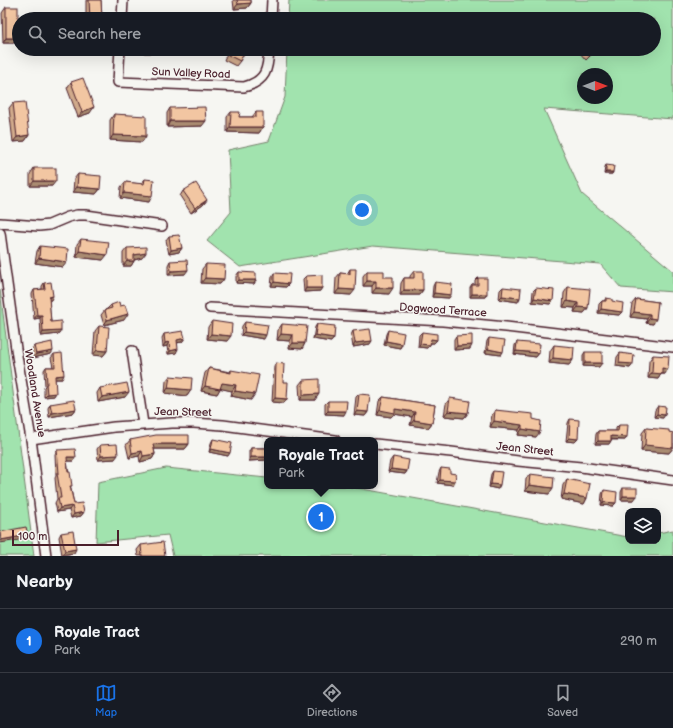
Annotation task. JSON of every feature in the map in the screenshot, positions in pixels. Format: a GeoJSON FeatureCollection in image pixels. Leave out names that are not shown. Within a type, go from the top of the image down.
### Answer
{"type":"FeatureCollection","features":[{"type":"Feature","properties":{"kind":"street"},"geometry":{"type":"LineString","coordinates":[[122,12],[123,0]]}},
{"type":"Feature","properties":{"kind":"street"},"geometry":{"type":"LineString","coordinates":[[271,12],[272,0]]}},
{"type":"Feature","properties":{"kind":"street","name":"Sun Valley Road"},"geometry":{"type":"LineString","coordinates":[[120,56],[118,82],[244,87],[258,81],[263,76],[268,63],[268,56]]}},
{"type":"Feature","properties":{"kind":"street"},"geometry":{"type":"LineString","coordinates":[[0,223],[39,226],[49,225],[68,217],[86,215],[162,226]]}},
{"type":"Feature","properties":{"kind":"street","name":"Woodland Avenue"},"geometry":{"type":"LineString","coordinates":[[0,233],[2,264],[31,439],[46,556]]}},
{"type":"Feature","properties":{"kind":"street","name":"Dogwood Terrace"},"geometry":{"type":"LineString","coordinates":[[210,308],[506,327],[673,347]]}},
{"type":"Feature","properties":{"kind":"street"},"geometry":{"type":"LineString","coordinates":[[132,351],[143,424]]}},
{"type":"Feature","properties":{"kind":"street","name":"Jean Street"},"geometry":{"type":"LineString","coordinates":[[31,439],[143,424],[187,423],[223,425],[313,437]]}},
{"type":"Feature","properties":{"kind":"street","name":"Jean Street"},"geometry":{"type":"LineString","coordinates":[[378,444],[581,467],[673,480]]}},
{"type":"Feature","properties":{"kind":"green space"},"geometry":{"type":"Polygon","coordinates":[[[289,0],[673,0],[673,119],[544,109],[582,194],[673,271],[673,292],[621,288],[600,264],[373,246],[240,267],[207,241],[231,212],[228,150],[269,141],[285,97],[287,56],[661,56],[661,12],[288,12],[289,0]]]}},
{"type":"Feature","properties":{"kind":"green space"},"geometry":{"type":"Polygon","coordinates":[[[0,290],[34,556],[0,556],[0,290]]]}},
{"type":"Feature","properties":{"kind":"green space"},"geometry":{"type":"Polygon","coordinates":[[[166,468],[264,478],[264,489],[363,489],[625,536],[625,544],[661,544],[661,532],[673,530],[673,556],[173,556],[168,535],[96,542],[98,482],[166,468]]]}},
{"type":"Feature","properties":{"kind":"building"},"geometry":{"type":"Polygon","coordinates":[[[89,0],[101,0],[102,12],[90,12],[89,0]]]}},
{"type":"Feature","properties":{"kind":"building"},"geometry":{"type":"Polygon","coordinates":[[[237,0],[251,0],[251,3],[238,4],[237,0]]]}},
{"type":"Feature","properties":{"kind":"building"},"geometry":{"type":"Polygon","coordinates":[[[6,7],[18,7],[18,12],[12,12],[12,38],[6,38],[6,7]]]}},
{"type":"Feature","properties":{"kind":"building"},"geometry":{"type":"Polygon","coordinates":[[[230,56],[242,56],[240,61],[230,56]]]}},
{"type":"Feature","properties":{"kind":"building"},"geometry":{"type":"Polygon","coordinates":[[[83,78],[94,107],[82,112],[71,82],[83,78]]]}},
{"type":"Feature","properties":{"kind":"building"},"geometry":{"type":"Polygon","coordinates":[[[25,102],[29,135],[17,137],[13,103],[25,102]]]}},
{"type":"Feature","properties":{"kind":"building"},"geometry":{"type":"Polygon","coordinates":[[[205,107],[206,121],[170,121],[170,108],[205,107]]]}},
{"type":"Feature","properties":{"kind":"building"},"geometry":{"type":"Polygon","coordinates":[[[231,112],[240,112],[239,117],[256,117],[256,112],[263,112],[263,127],[230,127],[231,112]]]}},
{"type":"Feature","properties":{"kind":"building"},"geometry":{"type":"Polygon","coordinates":[[[114,114],[146,116],[146,136],[113,135],[114,114]]]}},
{"type":"Feature","properties":{"kind":"building"},"geometry":{"type":"Polygon","coordinates":[[[606,165],[614,166],[613,172],[606,172],[606,165]]]}},
{"type":"Feature","properties":{"kind":"building"},"geometry":{"type":"Polygon","coordinates":[[[34,168],[56,168],[56,181],[34,181],[34,168]]]}},
{"type":"Feature","properties":{"kind":"building"},"geometry":{"type":"Polygon","coordinates":[[[78,174],[101,176],[100,189],[77,187],[78,174]]]}},
{"type":"Feature","properties":{"kind":"building"},"geometry":{"type":"Polygon","coordinates":[[[145,179],[154,180],[152,196],[124,193],[125,182],[144,184],[145,179]]]}},
{"type":"Feature","properties":{"kind":"building"},"geometry":{"type":"Polygon","coordinates":[[[196,183],[207,200],[195,208],[183,191],[196,183]]]}},
{"type":"Feature","properties":{"kind":"building"},"geometry":{"type":"Polygon","coordinates":[[[179,235],[182,248],[171,250],[169,236],[179,235]]]}},
{"type":"Feature","properties":{"kind":"building"},"geometry":{"type":"Polygon","coordinates":[[[81,239],[109,242],[107,255],[79,251],[81,239]]]}},
{"type":"Feature","properties":{"kind":"building"},"geometry":{"type":"Polygon","coordinates":[[[40,246],[68,249],[67,262],[39,258],[40,246]]]}},
{"type":"Feature","properties":{"kind":"building"},"geometry":{"type":"Polygon","coordinates":[[[146,247],[146,253],[134,255],[134,261],[127,261],[127,248],[146,247]]]}},
{"type":"Feature","properties":{"kind":"building"},"geometry":{"type":"Polygon","coordinates":[[[187,260],[188,270],[171,271],[170,261],[187,260]]]}},
{"type":"Feature","properties":{"kind":"building"},"geometry":{"type":"Polygon","coordinates":[[[206,264],[225,265],[224,279],[205,278],[206,264]]]}},
{"type":"Feature","properties":{"kind":"building"},"geometry":{"type":"Polygon","coordinates":[[[350,269],[356,269],[355,290],[339,289],[340,273],[350,274],[350,269]]]}},
{"type":"Feature","properties":{"kind":"building"},"geometry":{"type":"Polygon","coordinates":[[[367,271],[384,271],[384,277],[393,277],[393,288],[376,288],[376,281],[367,281],[367,271]]]}},
{"type":"Feature","properties":{"kind":"building"},"geometry":{"type":"Polygon","coordinates":[[[414,271],[423,271],[423,290],[404,290],[404,278],[414,278],[414,271]]]}},
{"type":"Feature","properties":{"kind":"building"},"geometry":{"type":"Polygon","coordinates":[[[239,272],[256,273],[256,280],[239,280],[239,272]]]}},
{"type":"Feature","properties":{"kind":"building"},"geometry":{"type":"Polygon","coordinates":[[[274,273],[290,274],[289,284],[274,282],[274,273]]]}},
{"type":"Feature","properties":{"kind":"building"},"geometry":{"type":"Polygon","coordinates":[[[322,275],[322,288],[306,288],[306,276],[322,275]]]}},
{"type":"Feature","properties":{"kind":"building"},"geometry":{"type":"Polygon","coordinates":[[[478,278],[487,278],[487,294],[472,294],[472,285],[478,285],[478,278]]]}},
{"type":"Feature","properties":{"kind":"building"},"geometry":{"type":"Polygon","coordinates":[[[51,282],[53,296],[49,297],[51,322],[61,321],[61,331],[43,332],[42,315],[37,315],[34,290],[45,289],[44,283],[51,282]]]}},
{"type":"Feature","properties":{"kind":"building"},"geometry":{"type":"Polygon","coordinates":[[[435,282],[452,284],[451,295],[434,293],[435,282]]]}},
{"type":"Feature","properties":{"kind":"building"},"geometry":{"type":"Polygon","coordinates":[[[503,287],[521,289],[520,298],[502,296],[503,287]]]}},
{"type":"Feature","properties":{"kind":"building"},"geometry":{"type":"Polygon","coordinates":[[[568,287],[590,289],[588,308],[578,307],[578,303],[567,301],[568,287]]]}},
{"type":"Feature","properties":{"kind":"building"},"geometry":{"type":"Polygon","coordinates":[[[536,288],[554,290],[553,301],[534,298],[536,288]]]}},
{"type":"Feature","properties":{"kind":"building"},"geometry":{"type":"Polygon","coordinates":[[[606,298],[623,303],[622,312],[601,309],[602,301],[606,301],[606,298]]]}},
{"type":"Feature","properties":{"kind":"building"},"geometry":{"type":"Polygon","coordinates":[[[636,299],[658,302],[656,319],[650,318],[650,314],[634,312],[636,299]]]}},
{"type":"Feature","properties":{"kind":"building"},"geometry":{"type":"Polygon","coordinates":[[[119,302],[120,306],[125,305],[128,314],[107,320],[105,310],[112,308],[111,305],[119,302]]]}},
{"type":"Feature","properties":{"kind":"building"},"geometry":{"type":"Polygon","coordinates":[[[212,321],[232,324],[231,336],[211,334],[212,321]]]}},
{"type":"Feature","properties":{"kind":"building"},"geometry":{"type":"Polygon","coordinates":[[[245,322],[268,325],[266,335],[244,332],[245,322]]]}},
{"type":"Feature","properties":{"kind":"building"},"geometry":{"type":"Polygon","coordinates":[[[282,324],[307,326],[305,343],[293,343],[293,335],[281,334],[282,324]]]}},
{"type":"Feature","properties":{"kind":"building"},"geometry":{"type":"Polygon","coordinates":[[[317,324],[335,326],[334,338],[315,335],[317,324]]]}},
{"type":"Feature","properties":{"kind":"building"},"geometry":{"type":"Polygon","coordinates":[[[99,326],[109,327],[107,351],[97,350],[99,326]]]}},
{"type":"Feature","properties":{"kind":"building"},"geometry":{"type":"Polygon","coordinates":[[[370,329],[372,341],[355,343],[353,331],[370,329]]]}},
{"type":"Feature","properties":{"kind":"building"},"geometry":{"type":"Polygon","coordinates":[[[388,330],[404,333],[402,344],[386,341],[388,330]]]}},
{"type":"Feature","properties":{"kind":"building"},"geometry":{"type":"Polygon","coordinates":[[[183,331],[185,338],[177,340],[178,349],[170,351],[169,342],[165,343],[164,334],[183,331]]]}},
{"type":"Feature","properties":{"kind":"building"},"geometry":{"type":"Polygon","coordinates":[[[422,332],[437,334],[437,340],[431,339],[430,345],[420,344],[422,332]]]}},
{"type":"Feature","properties":{"kind":"building"},"geometry":{"type":"Polygon","coordinates":[[[472,335],[472,345],[457,346],[456,336],[472,335]]]}},
{"type":"Feature","properties":{"kind":"building"},"geometry":{"type":"Polygon","coordinates":[[[489,338],[505,340],[503,352],[488,349],[489,338]]]}},
{"type":"Feature","properties":{"kind":"building"},"geometry":{"type":"Polygon","coordinates":[[[52,342],[53,351],[36,354],[34,346],[52,342]]]}},
{"type":"Feature","properties":{"kind":"building"},"geometry":{"type":"Polygon","coordinates":[[[517,342],[540,344],[539,353],[516,351],[517,342]]]}},
{"type":"Feature","properties":{"kind":"building"},"geometry":{"type":"Polygon","coordinates":[[[554,345],[574,347],[573,360],[553,358],[554,345]]]}},
{"type":"Feature","properties":{"kind":"building"},"geometry":{"type":"Polygon","coordinates":[[[585,352],[602,352],[602,363],[585,363],[585,352]]]}},
{"type":"Feature","properties":{"kind":"building"},"geometry":{"type":"Polygon","coordinates":[[[62,353],[64,375],[55,376],[56,393],[47,394],[46,367],[55,367],[54,354],[62,353]]]}},
{"type":"Feature","properties":{"kind":"building"},"geometry":{"type":"Polygon","coordinates":[[[620,353],[634,355],[633,364],[619,363],[620,353]]]}},
{"type":"Feature","properties":{"kind":"building"},"geometry":{"type":"Polygon","coordinates":[[[653,355],[669,356],[668,369],[662,368],[662,374],[652,373],[653,355]]]}},
{"type":"Feature","properties":{"kind":"building"},"geometry":{"type":"Polygon","coordinates":[[[276,363],[284,364],[283,382],[288,382],[287,399],[275,398],[276,363]]]}},
{"type":"Feature","properties":{"kind":"building"},"geometry":{"type":"Polygon","coordinates":[[[209,368],[231,373],[231,370],[259,375],[255,394],[235,391],[236,385],[222,383],[220,389],[205,386],[209,368]]]}},
{"type":"Feature","properties":{"kind":"building"},"geometry":{"type":"Polygon","coordinates":[[[170,376],[192,378],[191,390],[168,388],[170,376]]]}},
{"type":"Feature","properties":{"kind":"building"},"geometry":{"type":"Polygon","coordinates":[[[319,379],[319,394],[303,395],[303,380],[319,379]]]}},
{"type":"Feature","properties":{"kind":"building"},"geometry":{"type":"Polygon","coordinates":[[[127,383],[129,392],[102,397],[100,388],[127,383]]]}},
{"type":"Feature","properties":{"kind":"building"},"geometry":{"type":"Polygon","coordinates":[[[359,394],[370,395],[368,412],[357,411],[359,394]]]}},
{"type":"Feature","properties":{"kind":"building"},"geometry":{"type":"Polygon","coordinates":[[[383,397],[435,405],[432,423],[414,420],[415,412],[395,409],[395,413],[380,410],[383,397]]]}},
{"type":"Feature","properties":{"kind":"building"},"geometry":{"type":"Polygon","coordinates":[[[450,398],[470,401],[468,413],[448,411],[450,398]]]}},
{"type":"Feature","properties":{"kind":"building"},"geometry":{"type":"Polygon","coordinates":[[[74,400],[76,409],[52,413],[50,404],[74,400]]]}},
{"type":"Feature","properties":{"kind":"building"},"geometry":{"type":"Polygon","coordinates":[[[328,401],[347,401],[346,411],[328,411],[328,401]]]}},
{"type":"Feature","properties":{"kind":"building"},"geometry":{"type":"Polygon","coordinates":[[[658,406],[666,407],[665,415],[657,414],[658,406]]]}},
{"type":"Feature","properties":{"kind":"building"},"geometry":{"type":"Polygon","coordinates":[[[495,410],[533,414],[533,419],[541,421],[540,432],[522,429],[522,425],[494,421],[495,410]]]}},
{"type":"Feature","properties":{"kind":"building"},"geometry":{"type":"Polygon","coordinates":[[[570,419],[579,420],[578,439],[569,438],[570,419]]]}},
{"type":"Feature","properties":{"kind":"building"},"geometry":{"type":"Polygon","coordinates":[[[619,425],[628,425],[627,437],[611,436],[611,441],[598,441],[598,431],[618,431],[619,425]]]}},
{"type":"Feature","properties":{"kind":"building"},"geometry":{"type":"Polygon","coordinates":[[[646,428],[669,430],[669,432],[673,433],[673,448],[645,445],[646,428]]]}},
{"type":"Feature","properties":{"kind":"building"},"geometry":{"type":"Polygon","coordinates":[[[156,435],[189,435],[189,444],[153,444],[155,454],[143,456],[142,451],[132,453],[130,440],[156,435]]]}},
{"type":"Feature","properties":{"kind":"building"},"geometry":{"type":"Polygon","coordinates":[[[213,439],[232,443],[230,453],[211,449],[213,439]]]}},
{"type":"Feature","properties":{"kind":"building"},"geometry":{"type":"Polygon","coordinates":[[[117,444],[118,455],[101,456],[100,445],[117,444]]]}},
{"type":"Feature","properties":{"kind":"building"},"geometry":{"type":"Polygon","coordinates":[[[251,448],[264,448],[264,457],[251,457],[251,448]]]}},
{"type":"Feature","properties":{"kind":"building"},"geometry":{"type":"Polygon","coordinates":[[[75,449],[76,457],[67,457],[68,472],[70,472],[72,486],[70,486],[74,504],[82,503],[84,512],[74,514],[72,506],[60,508],[58,498],[61,498],[57,473],[59,473],[57,450],[75,449]]]}},
{"type":"Feature","properties":{"kind":"building"},"geometry":{"type":"Polygon","coordinates":[[[393,457],[409,460],[407,471],[391,469],[393,457]]]}},
{"type":"Feature","properties":{"kind":"building"},"geometry":{"type":"Polygon","coordinates":[[[441,468],[450,469],[450,473],[456,474],[455,481],[440,480],[441,468]]]}},
{"type":"Feature","properties":{"kind":"building"},"geometry":{"type":"Polygon","coordinates":[[[493,471],[502,472],[500,485],[491,484],[493,471]]]}},
{"type":"Feature","properties":{"kind":"building"},"geometry":{"type":"Polygon","coordinates":[[[530,474],[554,477],[553,488],[529,485],[530,474]]]}},
{"type":"Feature","properties":{"kind":"building"},"geometry":{"type":"Polygon","coordinates":[[[567,479],[590,484],[587,498],[564,494],[567,479]]]}},
{"type":"Feature","properties":{"kind":"building"},"geometry":{"type":"Polygon","coordinates":[[[623,488],[637,488],[637,496],[623,496],[623,488]]]}},
{"type":"Feature","properties":{"kind":"building"},"geometry":{"type":"Polygon","coordinates":[[[604,490],[617,492],[616,503],[603,502],[604,490]]]}},
{"type":"Feature","properties":{"kind":"building"},"geometry":{"type":"Polygon","coordinates":[[[26,527],[28,535],[1,540],[0,532],[26,527]]]}},
{"type":"Feature","properties":{"kind":"building"},"geometry":{"type":"Polygon","coordinates":[[[73,531],[76,549],[65,551],[61,533],[73,531]]]}},
{"type":"Feature","properties":{"kind":"building"},"geometry":{"type":"Polygon","coordinates":[[[163,542],[165,556],[142,556],[141,545],[163,542]]]}},
{"type":"Feature","properties":{"kind":"place","name":"Royale Tract"},"geometry":{"type":"Point","coordinates":[321,517]}}]}
